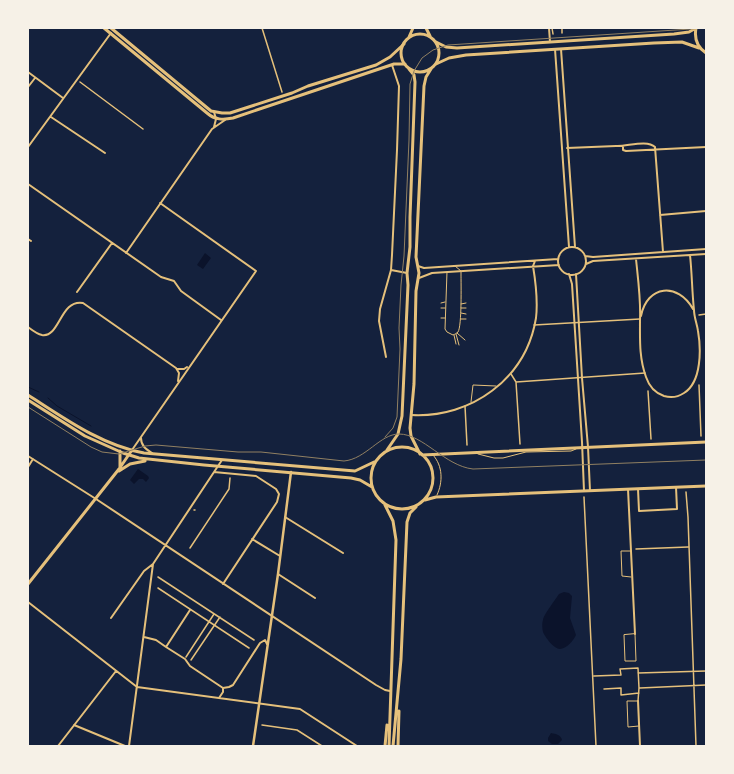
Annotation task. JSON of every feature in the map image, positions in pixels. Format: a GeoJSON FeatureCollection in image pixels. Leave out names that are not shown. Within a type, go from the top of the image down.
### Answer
{"type":"FeatureCollection","features":[{"type":"Feature","properties":{"kind":"main road"},"geometry":{"type":"LineString","coordinates":[[104,28],[216,119],[226,119],[397,63],[405,64]]}},
{"type":"Feature","properties":{"kind":"main road"},"geometry":{"type":"LineString","coordinates":[[113,28],[213,112],[230,113],[292,93],[308,86],[372,67],[384,61],[404,44],[413,28]]}},
{"type":"Feature","properties":{"kind":"main road"},"geometry":{"type":"LineString","coordinates":[[426,28],[436,42],[446,47],[457,48],[674,34],[689,32],[696,28]]}},
{"type":"Feature","properties":{"kind":"main road"},"geometry":{"type":"LineString","coordinates":[[696,28],[695,37],[699,48]]}},
{"type":"Feature","properties":{"kind":"main road"},"geometry":{"type":"LineString","coordinates":[[408,38],[418,34],[425,34],[431,37]]}},
{"type":"Feature","properties":{"kind":"main road"},"geometry":{"type":"LineString","coordinates":[[436,42],[439,53],[436,64]]}},
{"type":"Feature","properties":{"kind":"main road"},"geometry":{"type":"LineString","coordinates":[[398,746],[399,691],[407,522],[410,513],[416,506],[425,500],[433,488],[434,479],[432,470],[421,454],[411,433],[416,291],[419,271],[417,254],[424,86],[426,77],[436,64],[452,57],[678,42],[699,48],[706,53]]}},
{"type":"Feature","properties":{"kind":"main road"},"geometry":{"type":"LineString","coordinates":[[28,394],[77,426],[98,437],[119,446],[144,453],[355,471],[374,462],[387,450],[398,434],[402,416],[408,285],[407,273],[410,247],[416,82],[413,73],[405,64],[402,54],[404,44]]}},
{"type":"Feature","properties":{"kind":"main road"},"geometry":{"type":"LineString","coordinates":[[410,69],[421,72],[431,69]]}},
{"type":"Feature","properties":{"kind":"main road"},"geometry":{"type":"LineString","coordinates":[[408,266],[418,266]]}},
{"type":"Feature","properties":{"kind":"main road"},"geometry":{"type":"LineString","coordinates":[[28,400],[80,434],[128,455],[148,460],[351,478],[360,480],[372,487]]}},
{"type":"Feature","properties":{"kind":"main road"},"geometry":{"type":"LineString","coordinates":[[387,450],[393,448],[403,448],[421,454],[433,455],[706,442]]}},
{"type":"Feature","properties":{"kind":"main road"},"geometry":{"type":"LineString","coordinates":[[119,446],[121,452],[120,467]]}},
{"type":"Feature","properties":{"kind":"main road"},"geometry":{"type":"LineString","coordinates":[[28,584],[96,499],[132,450]]}},
{"type":"Feature","properties":{"kind":"main road"},"geometry":{"type":"LineString","coordinates":[[116,473],[130,464],[148,460]]}},
{"type":"Feature","properties":{"kind":"main road"},"geometry":{"type":"LineString","coordinates":[[374,462],[371,475],[372,487],[378,498],[392,508],[403,509],[416,506]]}},
{"type":"Feature","properties":{"kind":"main road"},"geometry":{"type":"LineString","coordinates":[[425,500],[436,498],[706,486]]}},
{"type":"Feature","properties":{"kind":"main road"},"geometry":{"type":"LineString","coordinates":[[385,504],[393,521],[396,534],[390,690],[385,746]]}},
{"type":"Feature","properties":{"kind":"main road"},"geometry":{"type":"LineString","coordinates":[[394,746],[399,691]]}},
{"type":"Feature","properties":{"kind":"main road"},"geometry":{"type":"LineString","coordinates":[[389,707],[389,746]]}},
{"type":"Feature","properties":{"kind":"street"},"geometry":{"type":"LineString","coordinates":[[28,147],[111,33],[113,28]]}},
{"type":"Feature","properties":{"kind":"street"},"geometry":{"type":"LineString","coordinates":[[262,28],[282,92]]}},
{"type":"Feature","properties":{"kind":"street"},"geometry":{"type":"LineString","coordinates":[[550,42],[551,28]]}},
{"type":"Feature","properties":{"kind":"street"},"geometry":{"type":"LineString","coordinates":[[551,28],[553,34]]}},
{"type":"Feature","properties":{"kind":"street"},"geometry":{"type":"LineString","coordinates":[[562,28],[562,34]]}},
{"type":"Feature","properties":{"kind":"street"},"geometry":{"type":"LineString","coordinates":[[555,49],[568,247]]}},
{"type":"Feature","properties":{"kind":"street"},"geometry":{"type":"LineString","coordinates":[[561,49],[575,247]]}},
{"type":"Feature","properties":{"kind":"street"},"geometry":{"type":"LineString","coordinates":[[386,357],[379,320],[380,308],[391,270],[394,238],[398,83],[392,65]]}},
{"type":"Feature","properties":{"kind":"street"},"geometry":{"type":"LineString","coordinates":[[28,72],[63,98]]}},
{"type":"Feature","properties":{"kind":"street"},"geometry":{"type":"LineString","coordinates":[[28,87],[35,78]]}},
{"type":"Feature","properties":{"kind":"street"},"geometry":{"type":"LineString","coordinates":[[80,82],[143,129]]}},
{"type":"Feature","properties":{"kind":"street"},"geometry":{"type":"LineString","coordinates":[[213,112],[216,119],[214,128]]}},
{"type":"Feature","properties":{"kind":"street"},"geometry":{"type":"LineString","coordinates":[[51,116],[105,153]]}},
{"type":"Feature","properties":{"kind":"street"},"geometry":{"type":"LineString","coordinates":[[126,253],[214,128],[226,119]]}},
{"type":"Feature","properties":{"kind":"street"},"geometry":{"type":"LineString","coordinates":[[567,148],[623,147],[627,145],[651,143],[655,147],[663,252]]}},
{"type":"Feature","properties":{"kind":"street"},"geometry":{"type":"LineString","coordinates":[[623,147],[623,150],[626,151],[706,147]]}},
{"type":"Feature","properties":{"kind":"street"},"geometry":{"type":"LineString","coordinates":[[28,184],[161,277],[174,281],[181,291],[221,320]]}},
{"type":"Feature","properties":{"kind":"street"},"geometry":{"type":"LineString","coordinates":[[132,450],[256,271],[160,203]]}},
{"type":"Feature","properties":{"kind":"street"},"geometry":{"type":"LineString","coordinates":[[660,214],[706,211]]}},
{"type":"Feature","properties":{"kind":"street"},"geometry":{"type":"LineString","coordinates":[[77,292],[112,243]]}},
{"type":"Feature","properties":{"kind":"street"},"geometry":{"type":"LineString","coordinates":[[586,264],[585,256],[581,250],[575,247],[568,247],[563,250],[558,259],[559,265],[563,271],[570,274],[576,274],[582,270],[586,264],[593,261],[706,254]]}},
{"type":"Feature","properties":{"kind":"street"},"geometry":{"type":"LineString","coordinates":[[585,256],[593,257],[706,249]]}},
{"type":"Feature","properties":{"kind":"street"},"geometry":{"type":"LineString","coordinates":[[636,259],[640,319],[640,346],[645,373],[648,382],[657,393],[668,397],[673,397],[683,394],[690,389],[697,374],[699,342],[694,310],[690,255]]}},
{"type":"Feature","properties":{"kind":"street"},"geometry":{"type":"LineString","coordinates":[[418,266],[424,268],[558,259]]}},
{"type":"Feature","properties":{"kind":"street"},"geometry":{"type":"LineString","coordinates":[[411,415],[442,413],[470,404],[486,396],[497,388],[510,374],[525,351],[534,325],[537,298],[533,266],[535,260]]}},
{"type":"Feature","properties":{"kind":"street"},"geometry":{"type":"LineString","coordinates":[[418,278],[428,274],[447,272],[559,265]]}},
{"type":"Feature","properties":{"kind":"street"},"geometry":{"type":"LineString","coordinates":[[391,270],[407,273]]}},
{"type":"Feature","properties":{"kind":"street"},"geometry":{"type":"LineString","coordinates":[[570,274],[572,279],[584,491]]}},
{"type":"Feature","properties":{"kind":"street"},"geometry":{"type":"LineString","coordinates":[[576,274],[590,491]]}},
{"type":"Feature","properties":{"kind":"street"},"geometry":{"type":"LineString","coordinates":[[640,319],[648,299],[666,290],[683,296],[688,300],[694,310]]}},
{"type":"Feature","properties":{"kind":"street"},"geometry":{"type":"LineString","coordinates":[[28,327],[40,335],[44,335],[54,329],[70,305],[76,302],[83,303],[177,369],[184,369],[190,365]]}},
{"type":"Feature","properties":{"kind":"street"},"geometry":{"type":"LineString","coordinates":[[699,315],[706,314]]}},
{"type":"Feature","properties":{"kind":"street"},"geometry":{"type":"LineString","coordinates":[[534,325],[640,319]]}},
{"type":"Feature","properties":{"kind":"street"},"geometry":{"type":"LineString","coordinates":[[177,369],[179,376],[178,383]]}},
{"type":"Feature","properties":{"kind":"street"},"geometry":{"type":"LineString","coordinates":[[516,382],[645,373]]}},
{"type":"Feature","properties":{"kind":"street"},"geometry":{"type":"LineString","coordinates":[[510,374],[516,382],[520,444]]}},
{"type":"Feature","properties":{"kind":"street"},"geometry":{"type":"LineString","coordinates":[[699,385],[701,436]]}},
{"type":"Feature","properties":{"kind":"street"},"geometry":{"type":"LineString","coordinates":[[648,391],[651,439]]}},
{"type":"Feature","properties":{"kind":"street"},"geometry":{"type":"LineString","coordinates":[[465,406],[467,445]]}},
{"type":"Feature","properties":{"kind":"street"},"geometry":{"type":"LineString","coordinates":[[141,437],[143,447],[153,454]]}},
{"type":"Feature","properties":{"kind":"street"},"geometry":{"type":"LineString","coordinates":[[28,456],[96,499],[376,685],[385,690],[390,690]]}},
{"type":"Feature","properties":{"kind":"street"},"geometry":{"type":"LineString","coordinates":[[28,467],[33,459]]}},
{"type":"Feature","properties":{"kind":"street"},"geometry":{"type":"LineString","coordinates":[[111,618],[144,571],[153,564],[222,459]]}},
{"type":"Feature","properties":{"kind":"street"},"geometry":{"type":"LineString","coordinates":[[214,472],[256,476],[278,492],[279,498],[223,584]]}},
{"type":"Feature","properties":{"kind":"street"},"geometry":{"type":"LineString","coordinates":[[253,746],[291,472]]}},
{"type":"Feature","properties":{"kind":"street"},"geometry":{"type":"LineString","coordinates":[[190,548],[229,489],[230,478]]}},
{"type":"Feature","properties":{"kind":"street"},"geometry":{"type":"LineString","coordinates":[[638,489],[638,511],[677,509],[676,487]]}},
{"type":"Feature","properties":{"kind":"street"},"geometry":{"type":"LineString","coordinates":[[628,489],[635,634]]}},
{"type":"Feature","properties":{"kind":"street"},"geometry":{"type":"LineString","coordinates":[[686,492],[696,746]]}},
{"type":"Feature","properties":{"kind":"street"},"geometry":{"type":"LineString","coordinates":[[584,497],[594,676],[596,746]]}},
{"type":"Feature","properties":{"kind":"street"},"geometry":{"type":"LineString","coordinates":[[285,517],[343,553]]}},
{"type":"Feature","properties":{"kind":"street"},"geometry":{"type":"LineString","coordinates":[[252,539],[280,557]]}},
{"type":"Feature","properties":{"kind":"street"},"geometry":{"type":"LineString","coordinates":[[636,549],[688,547]]}},
{"type":"Feature","properties":{"kind":"street"},"geometry":{"type":"LineString","coordinates":[[129,746],[153,564]]}},
{"type":"Feature","properties":{"kind":"street"},"geometry":{"type":"LineString","coordinates":[[278,574],[315,598]]}},
{"type":"Feature","properties":{"kind":"street"},"geometry":{"type":"LineString","coordinates":[[158,577],[254,640]]}},
{"type":"Feature","properties":{"kind":"street"},"geometry":{"type":"LineString","coordinates":[[158,588],[249,648]]}},
{"type":"Feature","properties":{"kind":"street"},"geometry":{"type":"LineString","coordinates":[[28,602],[137,687],[300,709],[357,746]]}},
{"type":"Feature","properties":{"kind":"street"},"geometry":{"type":"LineString","coordinates":[[166,647],[190,610]]}},
{"type":"Feature","properties":{"kind":"street"},"geometry":{"type":"LineString","coordinates":[[186,657],[214,614]]}},
{"type":"Feature","properties":{"kind":"street"},"geometry":{"type":"LineString","coordinates":[[190,660],[220,617]]}},
{"type":"Feature","properties":{"kind":"street"},"geometry":{"type":"LineString","coordinates":[[144,637],[156,640],[187,661],[190,666],[223,688],[230,687],[233,684],[260,643],[265,640],[268,644]]}},
{"type":"Feature","properties":{"kind":"street"},"geometry":{"type":"LineString","coordinates":[[594,676],[621,675],[620,669],[638,668],[640,746]]}},
{"type":"Feature","properties":{"kind":"street"},"geometry":{"type":"LineString","coordinates":[[58,746],[116,671]]}},
{"type":"Feature","properties":{"kind":"street"},"geometry":{"type":"LineString","coordinates":[[638,673],[706,671]]}},
{"type":"Feature","properties":{"kind":"street"},"geometry":{"type":"LineString","coordinates":[[639,688],[706,685]]}},
{"type":"Feature","properties":{"kind":"street"},"geometry":{"type":"LineString","coordinates":[[219,698],[223,692],[223,688]]}},
{"type":"Feature","properties":{"kind":"street"},"geometry":{"type":"LineString","coordinates":[[604,689],[621,688],[621,695],[639,693]]}},
{"type":"Feature","properties":{"kind":"street"},"geometry":{"type":"LineString","coordinates":[[74,725],[121,744],[129,746],[142,746]]}},
{"type":"Feature","properties":{"kind":"street"},"geometry":{"type":"LineString","coordinates":[[262,725],[297,730],[322,746]]}},
{"type":"Feature","properties":{"kind":"lane"},"geometry":{"type":"LineString","coordinates":[[454,266],[461,271],[460,319],[459,330],[455,334],[456,344]]}},
{"type":"Feature","properties":{"kind":"lane"},"geometry":{"type":"LineString","coordinates":[[447,272],[445,318],[446,332],[455,334],[465,340]]}},
{"type":"Feature","properties":{"kind":"lane"},"geometry":{"type":"LineString","coordinates":[[441,302],[446,302]]}},
{"type":"Feature","properties":{"kind":"lane"},"geometry":{"type":"LineString","coordinates":[[461,304],[466,303]]}},
{"type":"Feature","properties":{"kind":"lane"},"geometry":{"type":"LineString","coordinates":[[441,308],[446,308]]}},
{"type":"Feature","properties":{"kind":"lane"},"geometry":{"type":"LineString","coordinates":[[460,308],[466,308]]}},
{"type":"Feature","properties":{"kind":"lane"},"geometry":{"type":"LineString","coordinates":[[460,313],[466,314]]}},
{"type":"Feature","properties":{"kind":"lane"},"geometry":{"type":"LineString","coordinates":[[460,319],[466,319]]}},
{"type":"Feature","properties":{"kind":"lane"},"geometry":{"type":"LineString","coordinates":[[441,323],[445,324]]}},
{"type":"Feature","properties":{"kind":"lane"},"geometry":{"type":"LineString","coordinates":[[455,334],[459,344]]}},
{"type":"Feature","properties":{"kind":"lane"},"geometry":{"type":"LineString","coordinates":[[470,404],[473,385],[495,385],[497,388]]}},
{"type":"Feature","properties":{"kind":"lane"},"geometry":{"type":"LineString","coordinates":[[474,453],[494,458],[502,458],[526,452],[571,451],[582,447]]}},
{"type":"Feature","properties":{"kind":"lane"},"geometry":{"type":"LineString","coordinates":[[433,455],[438,462],[441,476],[441,485],[436,498]]}},
{"type":"Feature","properties":{"kind":"lane"},"geometry":{"type":"LineString","coordinates":[[631,550],[621,551],[622,576],[632,577]]}},
{"type":"Feature","properties":{"kind":"lane"},"geometry":{"type":"LineString","coordinates":[[635,634],[636,661],[625,661],[624,635],[635,634]]}},
{"type":"Feature","properties":{"kind":"lane"},"geometry":{"type":"LineString","coordinates":[[638,701],[627,702],[628,727],[639,726]]}},
{"type":"Feature","properties":{"kind":"water"},"geometry":{"type":"Polygon","coordinates":[[[205,253],[211,258],[203,269],[197,265],[205,253]]]}},
{"type":"Feature","properties":{"kind":"water"},"geometry":{"type":"Polygon","coordinates":[[[138,469],[149,478],[146,482],[143,479],[139,479],[134,484],[130,480],[138,469]]]}},
{"type":"Feature","properties":{"kind":"water"},"geometry":{"type":"Polygon","coordinates":[[[564,592],[569,593],[572,596],[570,618],[576,635],[570,644],[565,648],[560,649],[553,645],[546,637],[543,632],[542,624],[550,607],[559,594],[564,592]]]}},
{"type":"Feature","properties":{"kind":"water"},"geometry":{"type":"Polygon","coordinates":[[[551,733],[561,737],[562,740],[558,744],[552,744],[548,741],[551,733]]]}},
{"type":"Feature","properties":{"kind":"waterway"},"geometry":{"type":"LineString","coordinates":[[28,387],[39,392]]}},
{"type":"Feature","properties":{"kind":"waterway"},"geometry":{"type":"LineString","coordinates":[[48,398],[57,406],[91,426]]}},
{"type":"Feature","properties":{"kind":"tram line"},"geometry":{"type":"LineString","coordinates":[[385,437],[393,428],[397,417],[400,349],[399,328],[404,256],[410,84],[414,71],[422,58],[433,50],[448,45],[706,28]]}},
{"type":"Feature","properties":{"kind":"tram line"},"geometry":{"type":"LineString","coordinates":[[28,407],[91,447],[102,452],[119,454],[145,446],[156,445],[238,452],[261,452],[344,461],[359,456],[385,438],[399,434],[408,435],[417,439],[453,462],[463,467],[473,469],[706,460]]}}]}
